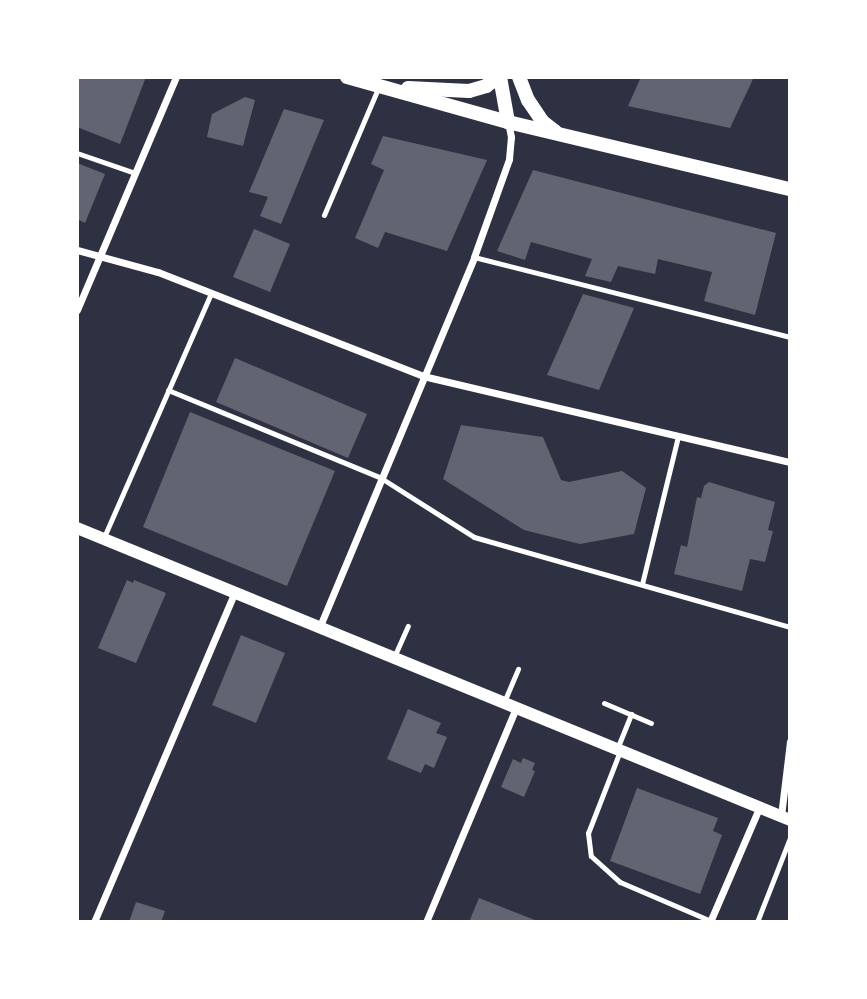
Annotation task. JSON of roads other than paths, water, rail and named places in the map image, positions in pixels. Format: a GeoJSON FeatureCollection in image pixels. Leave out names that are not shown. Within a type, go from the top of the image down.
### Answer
{"type":"FeatureCollection","features":[{"type":"Feature","properties":{"kind":"main road"},"geometry":{"type":"LineString","coordinates":[[347,77],[508,122],[790,189]]}},
{"type":"Feature","properties":{"kind":"main road"},"geometry":{"type":"LineString","coordinates":[[370,82],[469,91],[486,86],[499,77],[508,122]]}},
{"type":"Feature","properties":{"kind":"main road"},"geometry":{"type":"LineString","coordinates":[[519,77],[528,100],[543,122],[557,133]]}},
{"type":"Feature","properties":{"kind":"street"},"geometry":{"type":"LineString","coordinates":[[77,310],[176,77]]}},
{"type":"Feature","properties":{"kind":"street"},"geometry":{"type":"LineString","coordinates":[[320,626],[474,257],[509,159],[511,138],[508,122]]}},
{"type":"Feature","properties":{"kind":"street"},"geometry":{"type":"LineString","coordinates":[[77,250],[158,272],[423,376],[790,462]]}},
{"type":"Feature","properties":{"kind":"street"},"geometry":{"type":"LineString","coordinates":[[77,528],[785,818],[790,741]]}},
{"type":"Feature","properties":{"kind":"street"},"geometry":{"type":"LineString","coordinates":[[94,922],[235,592]]}},
{"type":"Feature","properties":{"kind":"street"},"geometry":{"type":"LineString","coordinates":[[426,922],[510,705]]}},
{"type":"Feature","properties":{"kind":"street"},"geometry":{"type":"LineString","coordinates":[[710,921],[759,808]]}},
{"type":"Feature","properties":{"kind":"lane"},"geometry":{"type":"LineString","coordinates":[[324,215],[370,82]]}},
{"type":"Feature","properties":{"kind":"lane"},"geometry":{"type":"LineString","coordinates":[[77,153],[135,173]]}},
{"type":"Feature","properties":{"kind":"lane"},"geometry":{"type":"LineString","coordinates":[[474,257],[790,337]]}},
{"type":"Feature","properties":{"kind":"lane"},"geometry":{"type":"LineString","coordinates":[[103,538],[211,293]]}},
{"type":"Feature","properties":{"kind":"lane"},"geometry":{"type":"LineString","coordinates":[[168,390],[381,478],[474,537],[790,627]]}},
{"type":"Feature","properties":{"kind":"lane"},"geometry":{"type":"LineString","coordinates":[[642,584],[678,436]]}},
{"type":"Feature","properties":{"kind":"lane"},"geometry":{"type":"LineString","coordinates":[[394,657],[408,626]]}},
{"type":"Feature","properties":{"kind":"lane"},"geometry":{"type":"LineString","coordinates":[[510,705],[518,670]]}},
{"type":"Feature","properties":{"kind":"lane"},"geometry":{"type":"LineString","coordinates":[[604,703],[651,723]]}},
{"type":"Feature","properties":{"kind":"lane"},"geometry":{"type":"LineString","coordinates":[[631,714],[588,833],[587,843],[592,856],[604,871],[631,887],[710,921]]}},
{"type":"Feature","properties":{"kind":"lane"},"geometry":{"type":"LineString","coordinates":[[757,922],[790,838]]}}]}
